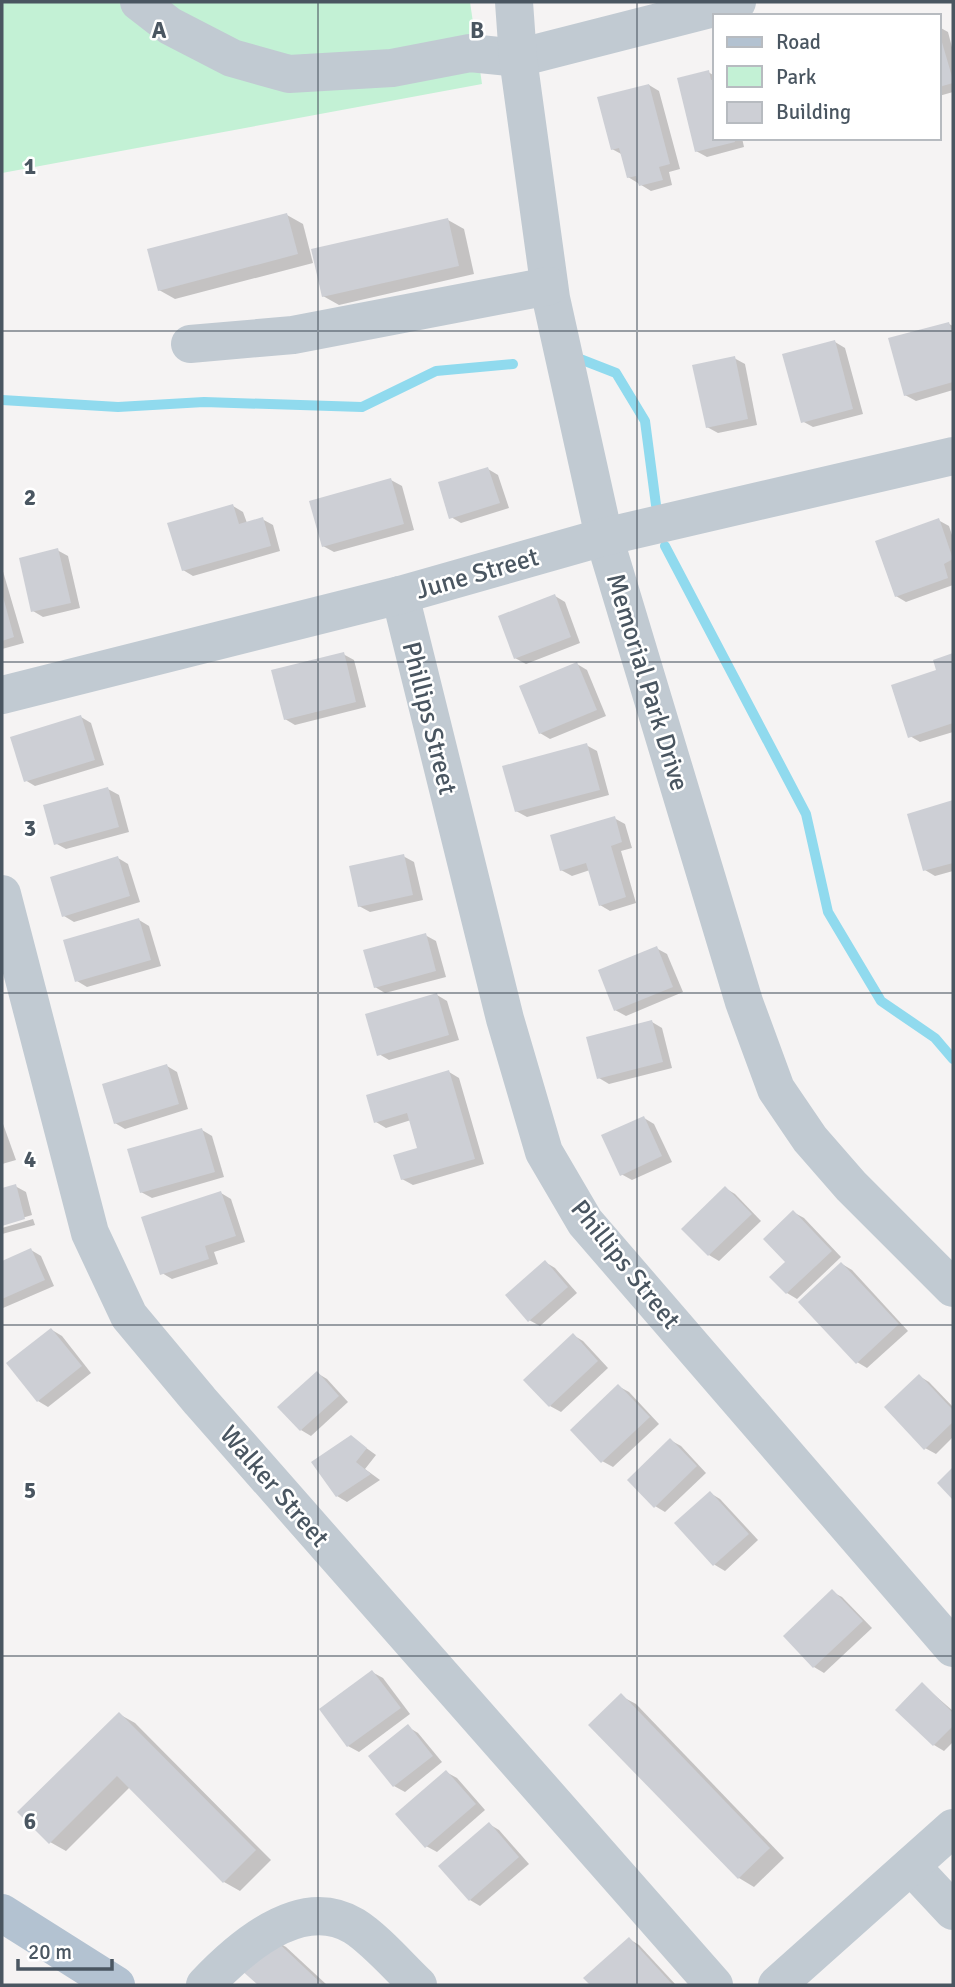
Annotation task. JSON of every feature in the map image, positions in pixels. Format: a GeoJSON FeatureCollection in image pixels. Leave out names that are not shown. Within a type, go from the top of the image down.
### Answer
{"type":"FeatureCollection","features":[{"type":"Feature","properties":{"kind":"main road"},"geometry":{"type":"LineString","coordinates":[[2,1913],[116,1985]]}},
{"type":"Feature","properties":{"kind":"street"},"geometry":{"type":"LineString","coordinates":[[139,2],[170,26],[232,58],[289,74],[392,68],[470,53],[519,58],[737,2]]}},
{"type":"Feature","properties":{"kind":"street","name":"Memorial Park Drive"},"geometry":{"type":"LineString","coordinates":[[514,2],[549,286],[604,537],[744,1002],[776,1090],[810,1139],[851,1186],[953,1288]]}},
{"type":"Feature","properties":{"kind":"street"},"geometry":{"type":"LineString","coordinates":[[190,344],[293,335],[549,286]]}},
{"type":"Feature","properties":{"kind":"street","name":"June Street"},"geometry":{"type":"LineString","coordinates":[[2,695],[400,595],[604,537],[953,456]]}},
{"type":"Feature","properties":{"kind":"street","name":"Phillips Street"},"geometry":{"type":"LineString","coordinates":[[400,595],[505,1019],[544,1152],[586,1222],[953,1648]]}},
{"type":"Feature","properties":{"kind":"street","name":"Walker Street"},"geometry":{"type":"LineString","coordinates":[[2,894],[90,1233],[129,1316],[209,1412],[714,1985]]}},
{"type":"Feature","properties":{"kind":"street"},"geometry":{"type":"LineString","coordinates":[[777,1985],[953,1828]]}},
{"type":"Feature","properties":{"kind":"street"},"geometry":{"type":"LineString","coordinates":[[911,1866],[953,1911]]}},
{"type":"Feature","properties":{"kind":"street"},"geometry":{"type":"LineString","coordinates":[[205,1985],[277,1925],[302,1917],[325,1918],[354,1926],[418,1985]]}},
{"type":"Feature","properties":{"kind":"green space"},"geometry":{"type":"Polygon","coordinates":[[[2,2],[470,2],[482,84],[2,173],[2,2]]]}},
{"type":"Feature","properties":{"kind":"building"},"geometry":{"type":"Polygon","coordinates":[[[941,39],[953,80],[953,83],[941,86],[941,39]]]}},
{"type":"Feature","properties":{"kind":"building"},"geometry":{"type":"Polygon","coordinates":[[[709,70],[713,80],[713,140],[735,142],[695,152],[677,78],[709,70]]]}},
{"type":"Feature","properties":{"kind":"building"},"geometry":{"type":"Polygon","coordinates":[[[649,84],[670,164],[659,167],[663,180],[639,186],[636,176],[627,178],[619,148],[611,150],[597,97],[649,84]]]}},
{"type":"Feature","properties":{"kind":"building"},"geometry":{"type":"Polygon","coordinates":[[[287,213],[298,254],[158,291],[147,249],[287,213]]]}},
{"type":"Feature","properties":{"kind":"building"},"geometry":{"type":"Polygon","coordinates":[[[448,218],[459,266],[322,297],[311,249],[448,218]]]}},
{"type":"Feature","properties":{"kind":"building"},"geometry":{"type":"Polygon","coordinates":[[[949,322],[953,336],[953,382],[904,396],[888,338],[949,322]]]}},
{"type":"Feature","properties":{"kind":"building"},"geometry":{"type":"Polygon","coordinates":[[[835,340],[853,409],[801,423],[782,354],[835,340]]]}},
{"type":"Feature","properties":{"kind":"building"},"geometry":{"type":"Polygon","coordinates":[[[735,356],[748,419],[706,428],[692,365],[735,356]]]}},
{"type":"Feature","properties":{"kind":"building"},"geometry":{"type":"Polygon","coordinates":[[[488,467],[500,503],[449,519],[438,482],[488,467]]]}},
{"type":"Feature","properties":{"kind":"building"},"geometry":{"type":"Polygon","coordinates":[[[391,478],[404,524],[322,547],[309,501],[391,478]]]}},
{"type":"Feature","properties":{"kind":"building"},"geometry":{"type":"Polygon","coordinates":[[[233,504],[239,524],[263,517],[271,546],[182,571],[167,523],[233,504]]]}},
{"type":"Feature","properties":{"kind":"building"},"geometry":{"type":"Polygon","coordinates":[[[939,518],[953,559],[944,564],[948,578],[895,597],[875,541],[939,518]]]}},
{"type":"Feature","properties":{"kind":"building"},"geometry":{"type":"Polygon","coordinates":[[[58,548],[71,603],[31,612],[19,558],[58,548]]]}},
{"type":"Feature","properties":{"kind":"building"},"geometry":{"type":"Polygon","coordinates":[[[2,593],[14,637],[2,641],[2,593]]]}},
{"type":"Feature","properties":{"kind":"building"},"geometry":{"type":"Polygon","coordinates":[[[555,594],[571,637],[514,659],[498,616],[555,594]]]}},
{"type":"Feature","properties":{"kind":"building"},"geometry":{"type":"Polygon","coordinates":[[[344,652],[356,702],[284,720],[271,670],[344,652]]]}},
{"type":"Feature","properties":{"kind":"building"},"geometry":{"type":"Polygon","coordinates":[[[953,653],[953,723],[908,738],[891,685],[936,670],[933,660],[953,653]]]}},
{"type":"Feature","properties":{"kind":"building"},"geometry":{"type":"Polygon","coordinates":[[[577,662],[597,710],[539,734],[519,686],[577,662]]]}},
{"type":"Feature","properties":{"kind":"building"},"geometry":{"type":"Polygon","coordinates":[[[81,715],[95,760],[24,782],[10,737],[81,715]]]}},
{"type":"Feature","properties":{"kind":"building"},"geometry":{"type":"Polygon","coordinates":[[[587,743],[600,790],[515,812],[502,766],[587,743]]]}},
{"type":"Feature","properties":{"kind":"building"},"geometry":{"type":"Polygon","coordinates":[[[108,787],[119,827],[54,845],[43,805],[108,787]]]}},
{"type":"Feature","properties":{"kind":"building"},"geometry":{"type":"Polygon","coordinates":[[[953,800],[953,863],[923,871],[907,814],[953,800]]]}},
{"type":"Feature","properties":{"kind":"building"},"geometry":{"type":"Polygon","coordinates":[[[615,816],[622,842],[611,846],[626,897],[599,906],[586,863],[560,871],[550,835],[615,816]]]}},
{"type":"Feature","properties":{"kind":"building"},"geometry":{"type":"Polygon","coordinates":[[[404,854],[413,895],[358,907],[349,866],[404,854]]]}},
{"type":"Feature","properties":{"kind":"building"},"geometry":{"type":"Polygon","coordinates":[[[118,856],[130,896],[62,917],[50,877],[118,856]]]}},
{"type":"Feature","properties":{"kind":"building"},"geometry":{"type":"Polygon","coordinates":[[[139,918],[151,960],[75,982],[63,940],[139,918]]]}},
{"type":"Feature","properties":{"kind":"building"},"geometry":{"type":"Polygon","coordinates":[[[426,933],[436,971],[374,988],[363,950],[426,933]]]}},
{"type":"Feature","properties":{"kind":"building"},"geometry":{"type":"Polygon","coordinates":[[[657,946],[673,987],[614,1011],[598,970],[657,946]]]}},
{"type":"Feature","properties":{"kind":"building"},"geometry":{"type":"Polygon","coordinates":[[[437,993],[449,1035],[377,1056],[365,1014],[437,993]]]}},
{"type":"Feature","properties":{"kind":"building"},"geometry":{"type":"Polygon","coordinates":[[[652,1020],[663,1062],[597,1079],[586,1037],[652,1020]]]}},
{"type":"Feature","properties":{"kind":"building"},"geometry":{"type":"Polygon","coordinates":[[[167,1064],[179,1104],[114,1124],[102,1084],[167,1064]]]}},
{"type":"Feature","properties":{"kind":"building"},"geometry":{"type":"Polygon","coordinates":[[[449,1070],[475,1159],[401,1180],[393,1155],[417,1148],[407,1113],[374,1123],[366,1095],[449,1070]]]}},
{"type":"Feature","properties":{"kind":"building"},"geometry":{"type":"Polygon","coordinates":[[[644,1116],[662,1156],[620,1176],[601,1135],[644,1116]]]}},
{"type":"Feature","properties":{"kind":"building"},"geometry":{"type":"Polygon","coordinates":[[[202,1128],[215,1172],[140,1193],[127,1149],[202,1128]]]}},
{"type":"Feature","properties":{"kind":"building"},"geometry":{"type":"Polygon","coordinates":[[[16,1184],[25,1219],[2,1226],[2,1188],[16,1184]]]}},
{"type":"Feature","properties":{"kind":"building"},"geometry":{"type":"Polygon","coordinates":[[[725,1186],[752,1214],[708,1256],[681,1229],[725,1186]]]}},
{"type":"Feature","properties":{"kind":"building"},"geometry":{"type":"Polygon","coordinates":[[[221,1191],[236,1236],[205,1246],[209,1259],[160,1275],[141,1217],[221,1191]]]}},
{"type":"Feature","properties":{"kind":"building"},"geometry":{"type":"Polygon","coordinates":[[[793,1210],[832,1251],[786,1294],[769,1277],[785,1262],[763,1239],[793,1210]]]}},
{"type":"Feature","properties":{"kind":"building"},"geometry":{"type":"Polygon","coordinates":[[[31,1248],[45,1280],[2,1299],[2,1261],[31,1248]]]}},
{"type":"Feature","properties":{"kind":"building"},"geometry":{"type":"Polygon","coordinates":[[[545,1260],[568,1287],[528,1322],[505,1295],[545,1260]]]}},
{"type":"Feature","properties":{"kind":"building"},"geometry":{"type":"Polygon","coordinates":[[[841,1262],[899,1324],[856,1364],[798,1302],[841,1262]]]}},
{"type":"Feature","properties":{"kind":"building"},"geometry":{"type":"Polygon","coordinates":[[[51,1328],[82,1366],[37,1402],[6,1363],[51,1328]]]}},
{"type":"Feature","properties":{"kind":"building"},"geometry":{"type":"Polygon","coordinates":[[[573,1333],[598,1361],[549,1407],[523,1380],[573,1333]]]}},
{"type":"Feature","properties":{"kind":"building"},"geometry":{"type":"Polygon","coordinates":[[[317,1371],[339,1396],[300,1431],[277,1407],[317,1371]]]}},
{"type":"Feature","properties":{"kind":"building"},"geometry":{"type":"Polygon","coordinates":[[[919,1374],[953,1410],[953,1422],[924,1450],[884,1407],[919,1374]]]}},
{"type":"Feature","properties":{"kind":"building"},"geometry":{"type":"Polygon","coordinates":[[[618,1384],[650,1417],[601,1463],[570,1430],[618,1384]]]}},
{"type":"Feature","properties":{"kind":"building"},"geometry":{"type":"Polygon","coordinates":[[[351,1435],[367,1448],[356,1462],[371,1474],[336,1497],[311,1462],[351,1435]]]}},
{"type":"Feature","properties":{"kind":"building"},"geometry":{"type":"Polygon","coordinates":[[[670,1438],[697,1466],[654,1508],[627,1480],[670,1438]]]}},
{"type":"Feature","properties":{"kind":"building"},"geometry":{"type":"Polygon","coordinates":[[[953,1467],[953,1500],[937,1483],[953,1467]]]}},
{"type":"Feature","properties":{"kind":"building"},"geometry":{"type":"Polygon","coordinates":[[[710,1491],[749,1534],[713,1566],[674,1523],[710,1491]]]}},
{"type":"Feature","properties":{"kind":"building"},"geometry":{"type":"Polygon","coordinates":[[[832,1589],[863,1621],[813,1668],[783,1636],[832,1589]]]}},
{"type":"Feature","properties":{"kind":"building"},"geometry":{"type":"Polygon","coordinates":[[[372,1670],[401,1708],[347,1747],[319,1709],[372,1670]]]}},
{"type":"Feature","properties":{"kind":"building"},"geometry":{"type":"Polygon","coordinates":[[[922,1682],[953,1713],[953,1726],[933,1746],[895,1710],[922,1682]]]}},
{"type":"Feature","properties":{"kind":"building"},"geometry":{"type":"Polygon","coordinates":[[[621,1693],[770,1848],[738,1879],[588,1725],[621,1693]]]}},
{"type":"Feature","properties":{"kind":"building"},"geometry":{"type":"Polygon","coordinates":[[[119,1712],[256,1850],[223,1883],[117,1776],[49,1844],[17,1812],[119,1712]]]}},
{"type":"Feature","properties":{"kind":"building"},"geometry":{"type":"Polygon","coordinates":[[[408,1724],[433,1756],[393,1787],[368,1756],[408,1724]]]}},
{"type":"Feature","properties":{"kind":"building"},"geometry":{"type":"Polygon","coordinates":[[[446,1770],[476,1804],[425,1848],[395,1814],[446,1770]]]}},
{"type":"Feature","properties":{"kind":"building"},"geometry":{"type":"Polygon","coordinates":[[[489,1822],[519,1857],[469,1901],[438,1866],[489,1822]]]}},
{"type":"Feature","properties":{"kind":"building"},"geometry":{"type":"Polygon","coordinates":[[[271,1936],[323,1985],[258,1985],[240,1969],[271,1936]]]}},
{"type":"Feature","properties":{"kind":"building"},"geometry":{"type":"Polygon","coordinates":[[[629,1937],[673,1985],[590,1985],[583,1978],[629,1937]]]}},
{"type":"Feature","properties":{"kind":"waterway"},"geometry":{"type":"LineString","coordinates":[[580,359],[616,373],[645,421],[656,505]]}},
{"type":"Feature","properties":{"kind":"waterway"},"geometry":{"type":"LineString","coordinates":[[2,400],[118,407],[204,402],[362,407],[436,371],[513,364]]}},
{"type":"Feature","properties":{"kind":"waterway"},"geometry":{"type":"LineString","coordinates":[[665,546],[806,814],[828,912],[881,1001],[935,1038],[953,1059]]}}]}
